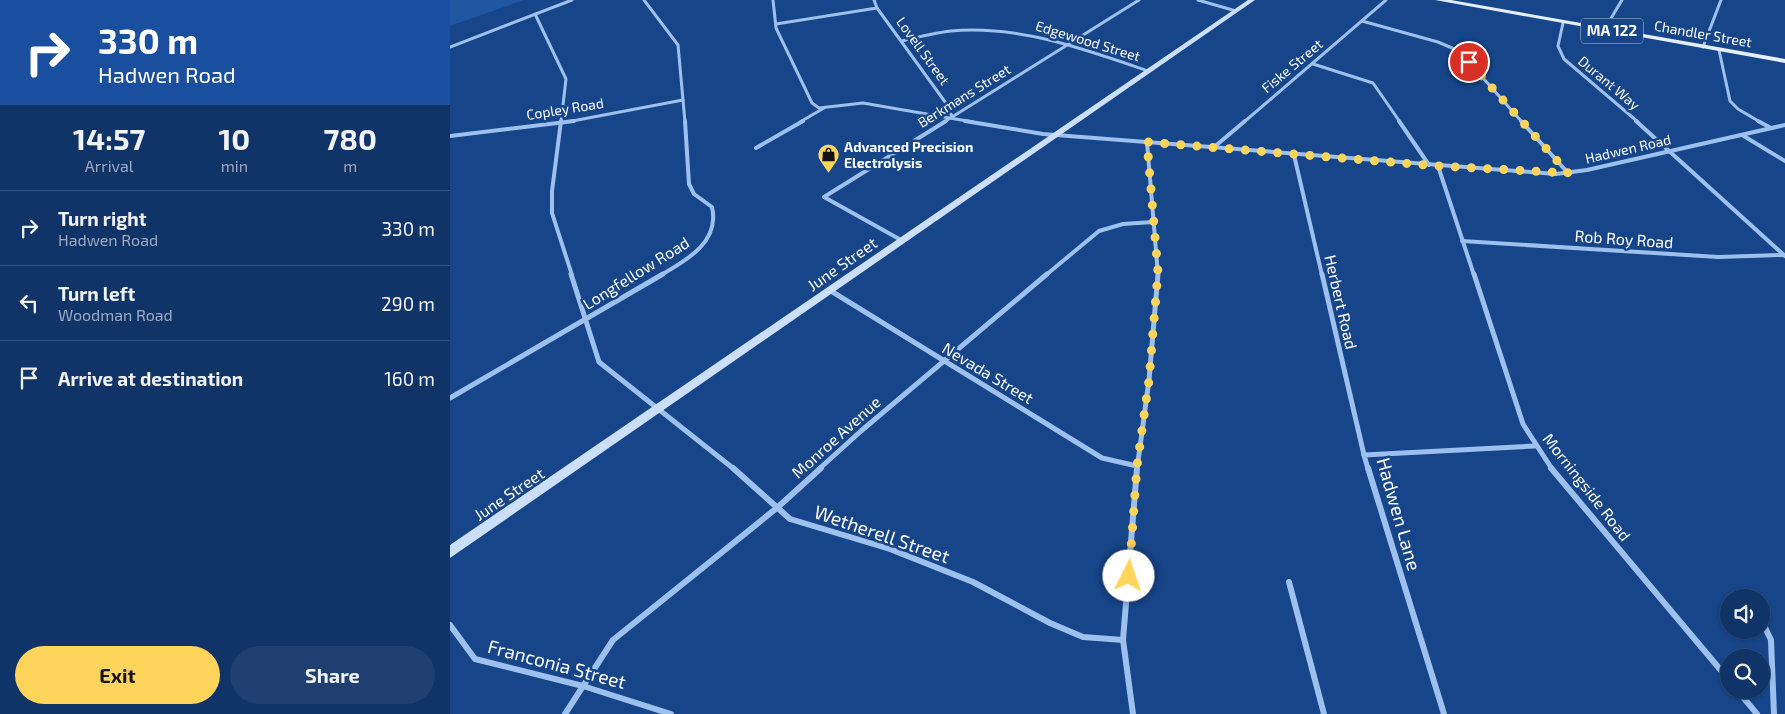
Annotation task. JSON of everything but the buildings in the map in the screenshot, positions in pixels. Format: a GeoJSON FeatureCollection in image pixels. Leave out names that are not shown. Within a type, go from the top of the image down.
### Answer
{"type":"FeatureCollection","features":[{"type":"Feature","properties":{"kind":"main road","name":"Chandler Street"},"geometry":{"type":"LineString","coordinates":[[1439,0],[1785,61]]}},
{"type":"Feature","properties":{"kind":"street"},"geometry":{"type":"LineString","coordinates":[[450,47],[572,0]]}},
{"type":"Feature","properties":{"kind":"street","name":"Longfellow Road"},"geometry":{"type":"LineString","coordinates":[[450,398],[675,266],[704,245],[712,234],[716,223],[712,207],[694,194],[689,184],[678,45],[644,0]]}},
{"type":"Feature","properties":{"kind":"street","name":"Lovell Street"},"geometry":{"type":"LineString","coordinates":[[874,0],[948,106],[952,117]]}},
{"type":"Feature","properties":{"kind":"street","name":"Berkmans Street"},"geometry":{"type":"LineString","coordinates":[[901,240],[824,197],[1140,0]]}},
{"type":"Feature","properties":{"kind":"street"},"geometry":{"type":"LineString","coordinates":[[1198,0],[1236,11]]}},
{"type":"Feature","properties":{"kind":"street","name":"June Street"},"geometry":{"type":"LineString","coordinates":[[450,552],[1252,0]]}},
{"type":"Feature","properties":{"kind":"street","name":"Fiske Street"},"geometry":{"type":"LineString","coordinates":[[1213,148],[1386,0]]}},
{"type":"Feature","properties":{"kind":"street"},"geometry":{"type":"LineString","coordinates":[[1604,30],[1622,0]]}},
{"type":"Feature","properties":{"kind":"street"},"geometry":{"type":"LineString","coordinates":[[1703,47],[1721,0]]}},
{"type":"Feature","properties":{"kind":"street"},"geometry":{"type":"LineString","coordinates":[[773,1],[776,24],[812,103],[824,108]]}},
{"type":"Feature","properties":{"kind":"street"},"geometry":{"type":"LineString","coordinates":[[776,24],[878,8]]}},
{"type":"Feature","properties":{"kind":"street","name":"Wetherell Street"},"geometry":{"type":"LineString","coordinates":[[535,14],[566,79],[552,191],[552,213],[599,362],[716,453],[778,507],[790,520],[890,549],[973,582],[1050,623],[1083,637],[1123,640]]}},
{"type":"Feature","properties":{"kind":"street"},"geometry":{"type":"LineString","coordinates":[[1362,21],[1438,42],[1459,51],[1568,173]]}},
{"type":"Feature","properties":{"kind":"street","name":"Durant Way"},"geometry":{"type":"LineString","coordinates":[[1563,22],[1557,44],[1560,54],[1785,256]]}},
{"type":"Feature","properties":{"kind":"street","name":"Edgewood Street"},"geometry":{"type":"LineString","coordinates":[[902,41],[953,31],[986,30],[1023,33],[1069,44],[1148,71]]}},
{"type":"Feature","properties":{"kind":"street"},"geometry":{"type":"LineString","coordinates":[[1719,50],[1730,101],[1738,109],[1771,128]]}},
{"type":"Feature","properties":{"kind":"street"},"geometry":{"type":"LineString","coordinates":[[1313,64],[1373,83],[1429,165]]}},
{"type":"Feature","properties":{"kind":"street","name":"Copley Road"},"geometry":{"type":"LineString","coordinates":[[450,136],[561,123],[683,100]]}},
{"type":"Feature","properties":{"kind":"street","name":"Hadwen Road"},"geometry":{"type":"LineString","coordinates":[[824,108],[863,103],[1055,135],[1438,166],[1568,173],[1785,125]]}},
{"type":"Feature","properties":{"kind":"street"},"geometry":{"type":"LineString","coordinates":[[756,148],[824,108]]}},
{"type":"Feature","properties":{"kind":"street"},"geometry":{"type":"LineString","coordinates":[[1742,135],[1785,161]]}},
{"type":"Feature","properties":{"kind":"street"},"geometry":{"type":"LineString","coordinates":[[1132,714],[1123,640],[1137,466],[1149,380],[1158,272],[1147,142]]}},
{"type":"Feature","properties":{"kind":"street","name":"Herbert Road"},"geometry":{"type":"LineString","coordinates":[[1294,155],[1364,455]]}},
{"type":"Feature","properties":{"kind":"street","name":"Morningside Road"},"geometry":{"type":"LineString","coordinates":[[1438,166],[1523,424],[1535,446],[1569,491],[1720,669]]}},
{"type":"Feature","properties":{"kind":"street","name":"Monroe Avenue"},"geometry":{"type":"LineString","coordinates":[[565,714],[613,640],[778,507],[944,361],[1099,231],[1118,225],[1153,222]]}},
{"type":"Feature","properties":{"kind":"street","name":"Rob Roy Road"},"geometry":{"type":"LineString","coordinates":[[1462,241],[1718,258],[1785,256]]}},
{"type":"Feature","properties":{"kind":"street","name":"Nevada Street"},"geometry":{"type":"LineString","coordinates":[[831,291],[1102,458],[1137,466]]}},
{"type":"Feature","properties":{"kind":"street","name":"Hadwen Lane"},"geometry":{"type":"LineString","coordinates":[[1444,714],[1364,455],[1535,446]]}},
{"type":"Feature","properties":{"kind":"street"},"geometry":{"type":"LineString","coordinates":[[1290,582],[1324,714]]}},
{"type":"Feature","properties":{"kind":"street","name":"Franconia Street"},"geometry":{"type":"LineString","coordinates":[[450,625],[475,659],[583,686],[671,714]]}},
{"type":"Feature","properties":{"kind":"street"},"geometry":{"type":"LineString","coordinates":[[1770,636],[1772,640],[1774,714]]}},
{"type":"Feature","properties":{"kind":"street"},"geometry":{"type":"LineString","coordinates":[[1744,699],[1757,714]]}},
{"type":"Feature","properties":{"kind":"shaded area"},"geometry":{"type":"Polygon","coordinates":[[[450,0],[524,0],[450,26],[450,0]]]}},
{"type":"Feature","properties":{"kind":"place","name":"Advanced Precision Electrolysis"},"geometry":{"type":"Point","coordinates":[828,174]}},
{"type":"Feature","properties":{"kind":"route"},"geometry":{"type":"LineString","coordinates":[[1129,576],[1137,466],[1149,380],[1158,272],[1147,142],[1438,166],[1556,174],[1568,173],[1469,62]]}}]}
